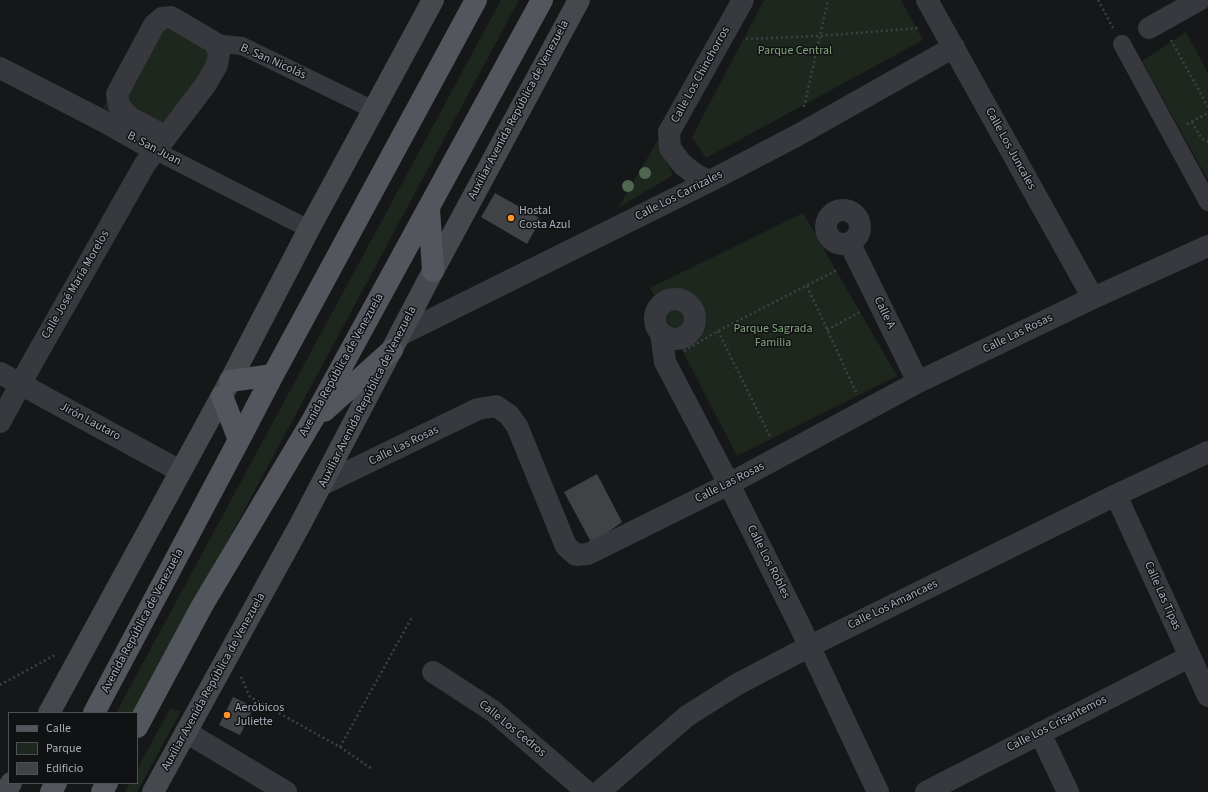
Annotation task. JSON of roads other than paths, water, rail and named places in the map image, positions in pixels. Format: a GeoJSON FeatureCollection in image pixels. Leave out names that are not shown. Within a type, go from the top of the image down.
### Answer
{"type":"FeatureCollection","features":[{"type":"Feature","properties":{"kind":"main road"},"geometry":{"type":"LineString","coordinates":[[50,712],[226,388],[309,229],[433,0]]}},
{"type":"Feature","properties":{"kind":"main road","name":"Avenida República de Venezuela"},"geometry":{"type":"LineString","coordinates":[[95,712],[273,375],[476,0]]}},
{"type":"Feature","properties":{"kind":"main road","name":"Avenida República de Venezuela"},"geometry":{"type":"LineString","coordinates":[[138,725],[202,606],[312,421],[542,0]]}},
{"type":"Feature","properties":{"kind":"main road","name":"Auxiliar Avenida República de Venezuela"},"geometry":{"type":"LineString","coordinates":[[153,792],[323,484],[433,271],[579,0]]}},
{"type":"Feature","properties":{"kind":"main road"},"geometry":{"type":"LineString","coordinates":[[429,208],[433,271]]}},
{"type":"Feature","properties":{"kind":"main road"},"geometry":{"type":"LineString","coordinates":[[312,421],[396,343]]}},
{"type":"Feature","properties":{"kind":"main road"},"geometry":{"type":"LineString","coordinates":[[226,388],[273,375]]}},
{"type":"Feature","properties":{"kind":"main road"},"geometry":{"type":"LineString","coordinates":[[226,388],[239,440]]}},
{"type":"Feature","properties":{"kind":"street","name":"Calle Los Chinchorros"},"geometry":{"type":"LineString","coordinates":[[710,181],[696,174],[682,164],[670,148],[669,132],[722,40],[743,0]]}},
{"type":"Feature","properties":{"kind":"street","name":"Calle Los Juncales"},"geometry":{"type":"LineString","coordinates":[[927,0],[954,46],[1093,298]]}},
{"type":"Feature","properties":{"kind":"street"},"geometry":{"type":"LineString","coordinates":[[1155,25],[1199,0]]}},
{"type":"Feature","properties":{"kind":"street","name":"B. San Nicolás"},"geometry":{"type":"LineString","coordinates":[[161,144],[129,117],[119,106],[117,94],[154,25],[162,18],[171,17],[215,43],[242,46],[374,110]]}},
{"type":"Feature","properties":{"kind":"street","name":"Calle José María Morelos"},"geometry":{"type":"LineString","coordinates":[[0,422],[145,164],[206,84],[217,65],[219,53],[215,43]]}},
{"type":"Feature","properties":{"kind":"street"},"geometry":{"type":"LineString","coordinates":[[1122,44],[1208,202]]}},
{"type":"Feature","properties":{"kind":"street","name":"Calle Los Carrizales"},"geometry":{"type":"LineString","coordinates":[[396,343],[798,135],[954,46]]}},
{"type":"Feature","properties":{"kind":"street","name":"B. San Juan"},"geometry":{"type":"LineString","coordinates":[[0,68],[105,122],[161,144],[309,229]]}},
{"type":"Feature","properties":{"kind":"street","name":"Calle Las Rosas"},"geometry":{"type":"LineString","coordinates":[[323,484],[478,409],[496,406],[509,415],[517,426],[566,546],[576,555],[588,554],[729,484],[918,382],[1093,298],[1208,246]]}},
{"type":"Feature","properties":{"kind":"street","name":"Calle A"},"geometry":{"type":"LineString","coordinates":[[854,252],[918,382]]}},
{"type":"Feature","properties":{"kind":"street","name":"Calle Los Robles"},"geometry":{"type":"LineString","coordinates":[[660,333],[665,362],[729,484],[810,646],[878,792]]}},
{"type":"Feature","properties":{"kind":"street","name":"Jirón Lautaro"},"geometry":{"type":"LineString","coordinates":[[0,373],[180,471]]}},
{"type":"Feature","properties":{"kind":"street","name":"Calle Los Amancaes"},"geometry":{"type":"LineString","coordinates":[[599,792],[687,716],[736,685],[810,646],[1116,495],[1208,452]]}},
{"type":"Feature","properties":{"kind":"street","name":"Calle Las Tipas"},"geometry":{"type":"LineString","coordinates":[[1116,495],[1208,696]]}},
{"type":"Feature","properties":{"kind":"street","name":"Calle Los Crisantemos"},"geometry":{"type":"LineString","coordinates":[[926,792],[1189,657]]}},
{"type":"Feature","properties":{"kind":"street","name":"Calle Los Cedros"},"geometry":{"type":"LineString","coordinates":[[433,672],[493,711],[587,792]]}},
{"type":"Feature","properties":{"kind":"street"},"geometry":{"type":"LineString","coordinates":[[186,732],[286,792]]}},
{"type":"Feature","properties":{"kind":"street"},"geometry":{"type":"LineString","coordinates":[[1040,733],[1068,792]]}},
{"type":"Feature","properties":{"kind":"place","name":"Hostal Costa Azul"},"geometry":{"type":"Point","coordinates":[511,218]}},
{"type":"Feature","properties":{"kind":"place","name":"Aeróbicos Juliette"},"geometry":{"type":"Point","coordinates":[227,715]}},
{"type":"Feature","properties":{"kind":"park label","name":"Parque Central"},"geometry":{"type":"Point","coordinates":[795,51]}},
{"type":"Feature","properties":{"kind":"park label","name":"Parque Sagrada Familia"},"geometry":{"type":"Point","coordinates":[773,336]}}]}
